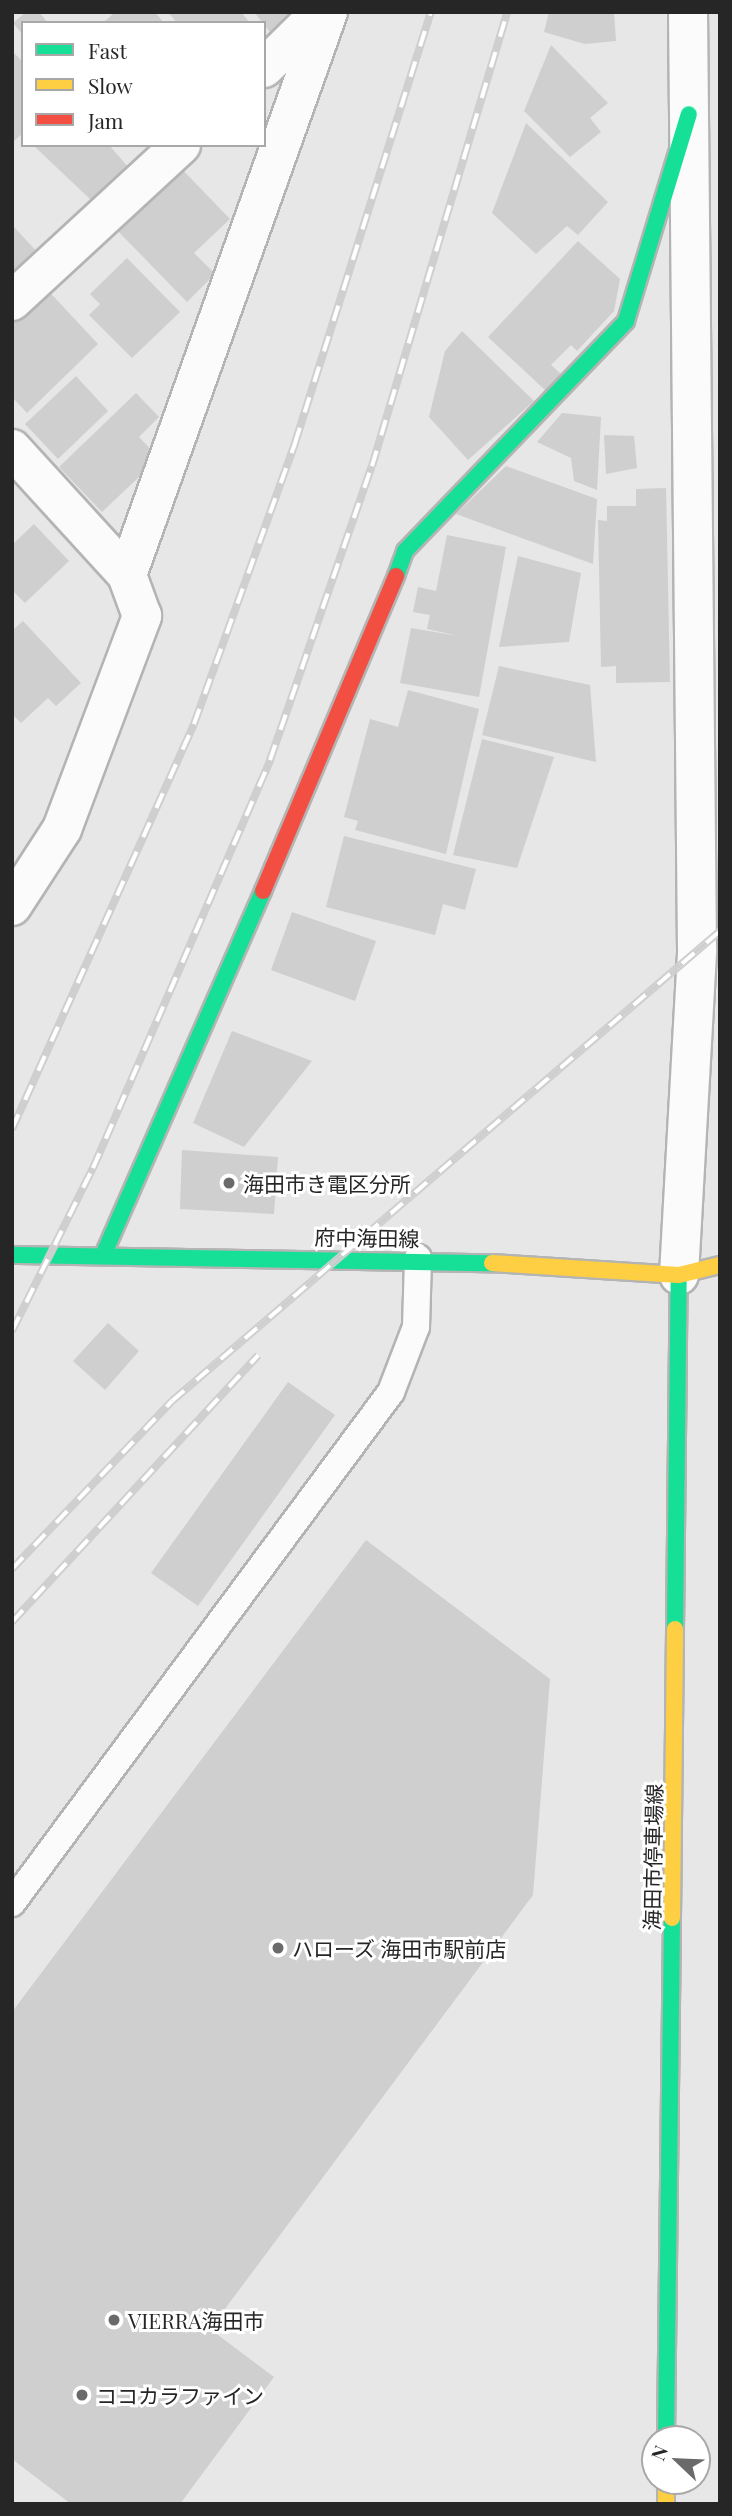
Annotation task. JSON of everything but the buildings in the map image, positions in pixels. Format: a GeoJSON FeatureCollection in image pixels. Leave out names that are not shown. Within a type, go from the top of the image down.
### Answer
{"type":"FeatureCollection","features":[{"type":"Feature","properties":{"kind":"main road"},"geometry":{"type":"LineString","coordinates":[[105,1251],[375,636],[405,551],[626,321],[689,114]]}},
{"type":"Feature","properties":{"kind":"main road","name":"府中海田線"},"geometry":{"type":"LineString","coordinates":[[12,1255],[105,1251],[418,1258],[679,1275],[720,1265]]}},
{"type":"Feature","properties":{"kind":"main road","name":"海田市停車場線"},"geometry":{"type":"LineString","coordinates":[[666,2425],[679,1275]]}},
{"type":"Feature","properties":{"kind":"street"},"geometry":{"type":"LineString","coordinates":[[266,66],[321,12]]}},
{"type":"Feature","properties":{"kind":"street"},"geometry":{"type":"LineString","coordinates":[[127,575],[328,12]]}},
{"type":"Feature","properties":{"kind":"street"},"geometry":{"type":"LineString","coordinates":[[679,1275],[697,949],[688,12]]}},
{"type":"Feature","properties":{"kind":"street"},"geometry":{"type":"LineString","coordinates":[[12,301],[179,147]]}},
{"type":"Feature","properties":{"kind":"street"},"geometry":{"type":"LineString","coordinates":[[12,449],[127,575],[142,616],[62,829],[12,906]]}},
{"type":"Feature","properties":{"kind":"lane"},"geometry":{"type":"LineString","coordinates":[[12,1903],[391,1392],[416,1327],[418,1258]]}},
{"type":"Feature","properties":{"kind":"railway"},"geometry":{"type":"LineString","coordinates":[[12,1129],[194,724],[295,443],[431,12]]}},
{"type":"Feature","properties":{"kind":"railway"},"geometry":{"type":"LineString","coordinates":[[12,1331],[93,1168],[270,760],[372,466],[507,12]]}},
{"type":"Feature","properties":{"kind":"railway"},"geometry":{"type":"LineString","coordinates":[[12,1569],[172,1401],[720,931]]}},
{"type":"Feature","properties":{"kind":"railway"},"geometry":{"type":"LineString","coordinates":[[12,1622],[258,1355]]}},
{"type":"Feature","properties":{"kind":"traffic: fast"},"geometry":{"type":"LineString","coordinates":[[396,576],[405,551],[626,321],[689,114]]}},
{"type":"Feature","properties":{"kind":"traffic: fast"},"geometry":{"type":"LineString","coordinates":[[105,1251],[263,891]]}},
{"type":"Feature","properties":{"kind":"traffic: fast"},"geometry":{"type":"LineString","coordinates":[[12,1255],[492,1263]]}},
{"type":"Feature","properties":{"kind":"traffic: fast"},"geometry":{"type":"LineString","coordinates":[[675,1629],[679,1275]]}},
{"type":"Feature","properties":{"kind":"traffic: fast"},"geometry":{"type":"LineString","coordinates":[[666,2425],[672,1918]]}},
{"type":"Feature","properties":{"kind":"traffic: slow"},"geometry":{"type":"LineString","coordinates":[[492,1263],[679,1275],[720,1265]]}},
{"type":"Feature","properties":{"kind":"traffic: slow"},"geometry":{"type":"LineString","coordinates":[[672,1918],[675,1629]]}},
{"type":"Feature","properties":{"kind":"traffic: slow"},"geometry":{"type":"LineString","coordinates":[[666,2495],[666,2504]]}},
{"type":"Feature","properties":{"kind":"traffic: jam"},"geometry":{"type":"LineString","coordinates":[[263,891],[396,576]]}},
{"type":"Feature","properties":{"kind":"place","name":"海田市き電区分所"},"geometry":{"type":"Point","coordinates":[229,1183]}},
{"type":"Feature","properties":{"kind":"place","name":"ハローズ 海田市駅前店"},"geometry":{"type":"Point","coordinates":[278,1948]}},
{"type":"Feature","properties":{"kind":"place","name":"VIERRA海田市"},"geometry":{"type":"Point","coordinates":[114,2320]}},
{"type":"Feature","properties":{"kind":"place","name":"ココカラファイン"},"geometry":{"type":"Point","coordinates":[82,2395]}}]}
